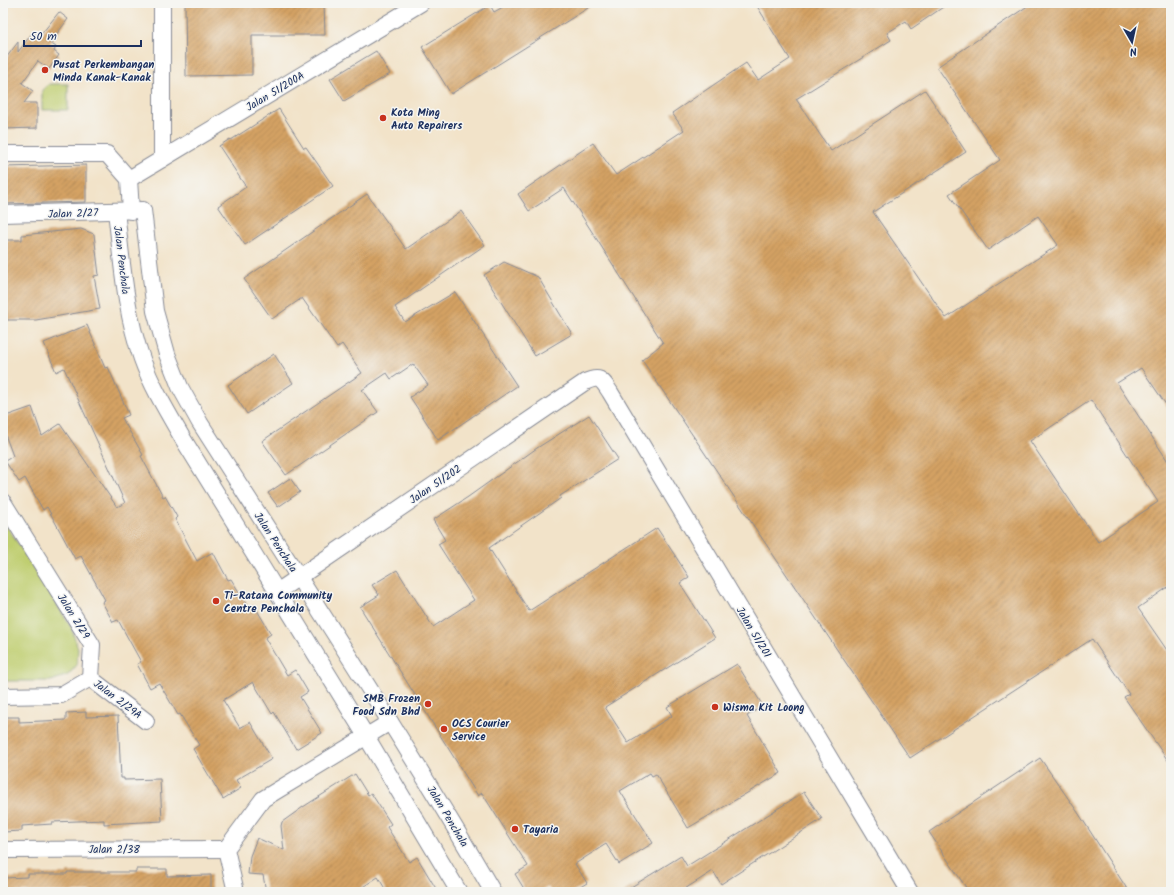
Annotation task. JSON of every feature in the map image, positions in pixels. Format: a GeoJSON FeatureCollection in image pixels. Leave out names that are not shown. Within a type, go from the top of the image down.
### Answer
{"type":"FeatureCollection","features":[{"type":"Feature","properties":{"kind":"street"},"geometry":{"type":"LineString","coordinates":[[162,3],[162,159]]}},
{"type":"Feature","properties":{"kind":"street","name":"Jalan 51/200A"},"geometry":{"type":"LineString","coordinates":[[129,179],[421,3]]}},
{"type":"Feature","properties":{"kind":"street"},"geometry":{"type":"LineString","coordinates":[[3,154],[107,154],[129,179]]}},
{"type":"Feature","properties":{"kind":"street","name":"Jalan Penchala"},"geometry":{"type":"LineString","coordinates":[[129,179],[129,314],[142,360],[159,397],[183,439],[366,736],[459,892]]}},
{"type":"Feature","properties":{"kind":"street","name":"Jalan Penchala"},"geometry":{"type":"LineString","coordinates":[[130,211],[155,311],[180,387],[200,423],[390,722],[493,892]]}},
{"type":"Feature","properties":{"kind":"street","name":"Jalan 2/27"},"geometry":{"type":"LineString","coordinates":[[3,214],[130,211]]}},
{"type":"Feature","properties":{"kind":"street","name":"Jalan 51/202"},"geometry":{"type":"LineString","coordinates":[[277,592],[556,401],[585,382],[594,378]]}},
{"type":"Feature","properties":{"kind":"street","name":"Jalan 51/201"},"geometry":{"type":"LineString","coordinates":[[594,378],[603,381],[610,392],[910,892]]}},
{"type":"Feature","properties":{"kind":"street","name":"Jalan 2/29"},"geometry":{"type":"LineString","coordinates":[[3,502],[92,645],[90,678]]}},
{"type":"Feature","properties":{"kind":"street"},"geometry":{"type":"LineString","coordinates":[[3,696],[61,695],[90,678]]}},
{"type":"Feature","properties":{"kind":"street","name":"Jalan 2/29A"},"geometry":{"type":"LineString","coordinates":[[90,678],[146,721]]}},
{"type":"Feature","properties":{"kind":"street"},"geometry":{"type":"LineString","coordinates":[[236,892],[226,849],[263,799],[390,722]]}},
{"type":"Feature","properties":{"kind":"street","name":"Jalan 2/38"},"geometry":{"type":"LineString","coordinates":[[3,850],[226,849]]}},
{"type":"Feature","properties":{"kind":"green space"},"geometry":{"type":"Polygon","coordinates":[[[49,84],[68,84],[68,110],[42,110],[42,90],[49,84]]]}},
{"type":"Feature","properties":{"kind":"green space"},"geometry":{"type":"Polygon","coordinates":[[[3,520],[71,627],[78,648],[77,665],[68,675],[51,681],[3,681],[3,520]]]}},
{"type":"Feature","properties":{"kind":"building"},"geometry":{"type":"Polygon","coordinates":[[[185,3],[324,3],[325,35],[252,35],[252,75],[186,76],[185,3]]]}},
{"type":"Feature","properties":{"kind":"building"},"geometry":{"type":"Polygon","coordinates":[[[510,3],[596,3],[451,94],[422,47],[490,5],[494,12],[510,3]]]}},
{"type":"Feature","properties":{"kind":"building"},"geometry":{"type":"Polygon","coordinates":[[[755,3],[949,3],[911,29],[906,21],[887,33],[891,40],[796,99],[831,151],[925,90],[966,152],[873,212],[946,318],[1058,245],[1038,216],[988,250],[949,194],[1000,160],[937,67],[1032,3],[1171,3],[1171,412],[1141,368],[1117,383],[1171,466],[1171,585],[1138,608],[1171,656],[1171,765],[1124,697],[1129,694],[1092,639],[910,758],[642,360],[663,343],[564,188],[529,211],[518,194],[593,143],[616,175],[684,130],[672,113],[746,63],[758,80],[790,59],[755,3]],[[1091,400],[1030,441],[1098,542],[1158,502],[1091,400]]]}},
{"type":"Feature","properties":{"kind":"building"},"geometry":{"type":"Polygon","coordinates":[[[59,12],[68,19],[50,43],[56,47],[54,51],[59,55],[49,69],[38,61],[22,83],[33,91],[24,103],[37,103],[37,128],[3,129],[3,62],[18,42],[18,52],[33,32],[39,37],[59,12]]]}},
{"type":"Feature","properties":{"kind":"building"},"geometry":{"type":"Polygon","coordinates":[[[376,51],[390,74],[344,101],[330,79],[376,51]]]}},
{"type":"Feature","properties":{"kind":"building"},"geometry":{"type":"Polygon","coordinates":[[[279,109],[304,148],[306,147],[333,186],[245,245],[218,206],[246,187],[219,146],[279,109]]]}},
{"type":"Feature","properties":{"kind":"building"},"geometry":{"type":"Polygon","coordinates":[[[86,165],[86,202],[3,204],[3,167],[86,165]]]}},
{"type":"Feature","properties":{"kind":"building"},"geometry":{"type":"Polygon","coordinates":[[[367,194],[406,249],[461,211],[485,245],[395,307],[405,322],[455,292],[517,386],[438,440],[410,397],[428,385],[413,364],[391,379],[387,373],[362,390],[378,412],[286,475],[262,441],[362,373],[342,344],[337,348],[302,298],[272,319],[244,279],[367,194]]]}},
{"type":"Feature","properties":{"kind":"building"},"geometry":{"type":"Polygon","coordinates":[[[81,229],[94,234],[99,275],[94,276],[100,309],[36,320],[3,320],[3,240],[22,240],[22,235],[81,229]]]}},
{"type":"Feature","properties":{"kind":"building"},"geometry":{"type":"Polygon","coordinates":[[[504,262],[538,277],[572,334],[535,356],[484,275],[504,262]]]}},
{"type":"Feature","properties":{"kind":"building"},"geometry":{"type":"Polygon","coordinates":[[[87,325],[105,368],[108,367],[129,415],[122,418],[143,455],[141,456],[163,497],[165,496],[177,517],[175,519],[197,561],[213,552],[228,580],[231,579],[249,608],[254,605],[271,634],[265,638],[287,675],[295,670],[308,692],[300,697],[322,733],[296,749],[274,712],[272,714],[253,682],[223,700],[240,728],[250,722],[272,759],[236,780],[241,788],[223,799],[193,749],[199,745],[180,714],[178,715],[159,683],[150,688],[137,664],[141,662],[118,620],[113,622],[102,602],[105,600],[81,556],[75,559],[47,507],[43,510],[25,478],[19,482],[5,461],[13,456],[3,429],[3,417],[32,407],[42,436],[60,424],[117,507],[125,503],[64,368],[56,372],[44,343],[87,325]]]}},
{"type":"Feature","properties":{"kind":"building"},"geometry":{"type":"Polygon","coordinates":[[[274,354],[293,383],[247,414],[228,385],[274,354]]]}},
{"type":"Feature","properties":{"kind":"building"},"geometry":{"type":"Polygon","coordinates":[[[589,415],[618,459],[560,496],[561,498],[489,548],[529,611],[657,528],[689,577],[680,583],[715,638],[605,707],[628,743],[672,716],[667,707],[737,664],[763,706],[747,716],[781,773],[688,828],[656,774],[652,776],[650,773],[620,791],[653,843],[619,864],[606,844],[575,864],[587,883],[572,892],[551,892],[548,887],[539,892],[526,892],[515,874],[528,866],[482,793],[478,796],[360,607],[379,595],[372,585],[397,570],[433,627],[474,600],[438,544],[445,540],[433,520],[537,448],[589,415]]]}},
{"type":"Feature","properties":{"kind":"building"},"geometry":{"type":"Polygon","coordinates":[[[290,478],[300,492],[278,507],[268,493],[290,478]]]}},
{"type":"Feature","properties":{"kind":"building"},"geometry":{"type":"Polygon","coordinates":[[[86,712],[86,717],[118,716],[121,778],[124,778],[124,780],[160,779],[162,821],[104,824],[104,820],[52,822],[52,824],[22,826],[22,831],[3,832],[3,717],[19,717],[19,722],[66,720],[66,713],[86,712]]]}},
{"type":"Feature","properties":{"kind":"building"},"geometry":{"type":"Polygon","coordinates":[[[1040,758],[1079,814],[1129,892],[969,892],[929,832],[1040,758]]]}},
{"type":"Feature","properties":{"kind":"building"},"geometry":{"type":"Polygon","coordinates":[[[355,774],[368,795],[371,793],[391,824],[387,827],[409,862],[417,857],[438,892],[387,892],[378,877],[355,892],[266,892],[263,875],[248,874],[250,856],[257,838],[284,850],[281,826],[282,822],[355,774]]]}},
{"type":"Feature","properties":{"kind":"building"},"geometry":{"type":"Polygon","coordinates":[[[804,792],[822,819],[721,884],[713,871],[680,892],[623,892],[681,856],[687,866],[804,792]]]}},
{"type":"Feature","properties":{"kind":"building"},"geometry":{"type":"Polygon","coordinates":[[[136,869],[167,869],[167,876],[211,875],[211,892],[3,892],[3,878],[28,877],[28,874],[67,874],[67,872],[136,872],[136,869]]]}},
{"type":"Feature","properties":{"kind":"place","name":"Pusat Perkembangan Minda Kanak-Kanak"},"geometry":{"type":"Point","coordinates":[45,70]}},
{"type":"Feature","properties":{"kind":"place","name":"Kota Ming Auto Repairers"},"geometry":{"type":"Point","coordinates":[383,118]}},
{"type":"Feature","properties":{"kind":"place","name":"Ti-Ratana Community Centre Penchala"},"geometry":{"type":"Point","coordinates":[216,601]}},
{"type":"Feature","properties":{"kind":"place","name":"SMB Frozen Food Sdn Bhd"},"geometry":{"type":"Point","coordinates":[428,704]}},
{"type":"Feature","properties":{"kind":"place","name":"Wisma Kit Loong"},"geometry":{"type":"Point","coordinates":[715,707]}},
{"type":"Feature","properties":{"kind":"place","name":"OCS Courier Service"},"geometry":{"type":"Point","coordinates":[444,729]}},
{"type":"Feature","properties":{"kind":"place","name":"Tayaria"},"geometry":{"type":"Point","coordinates":[515,829]}}]}
